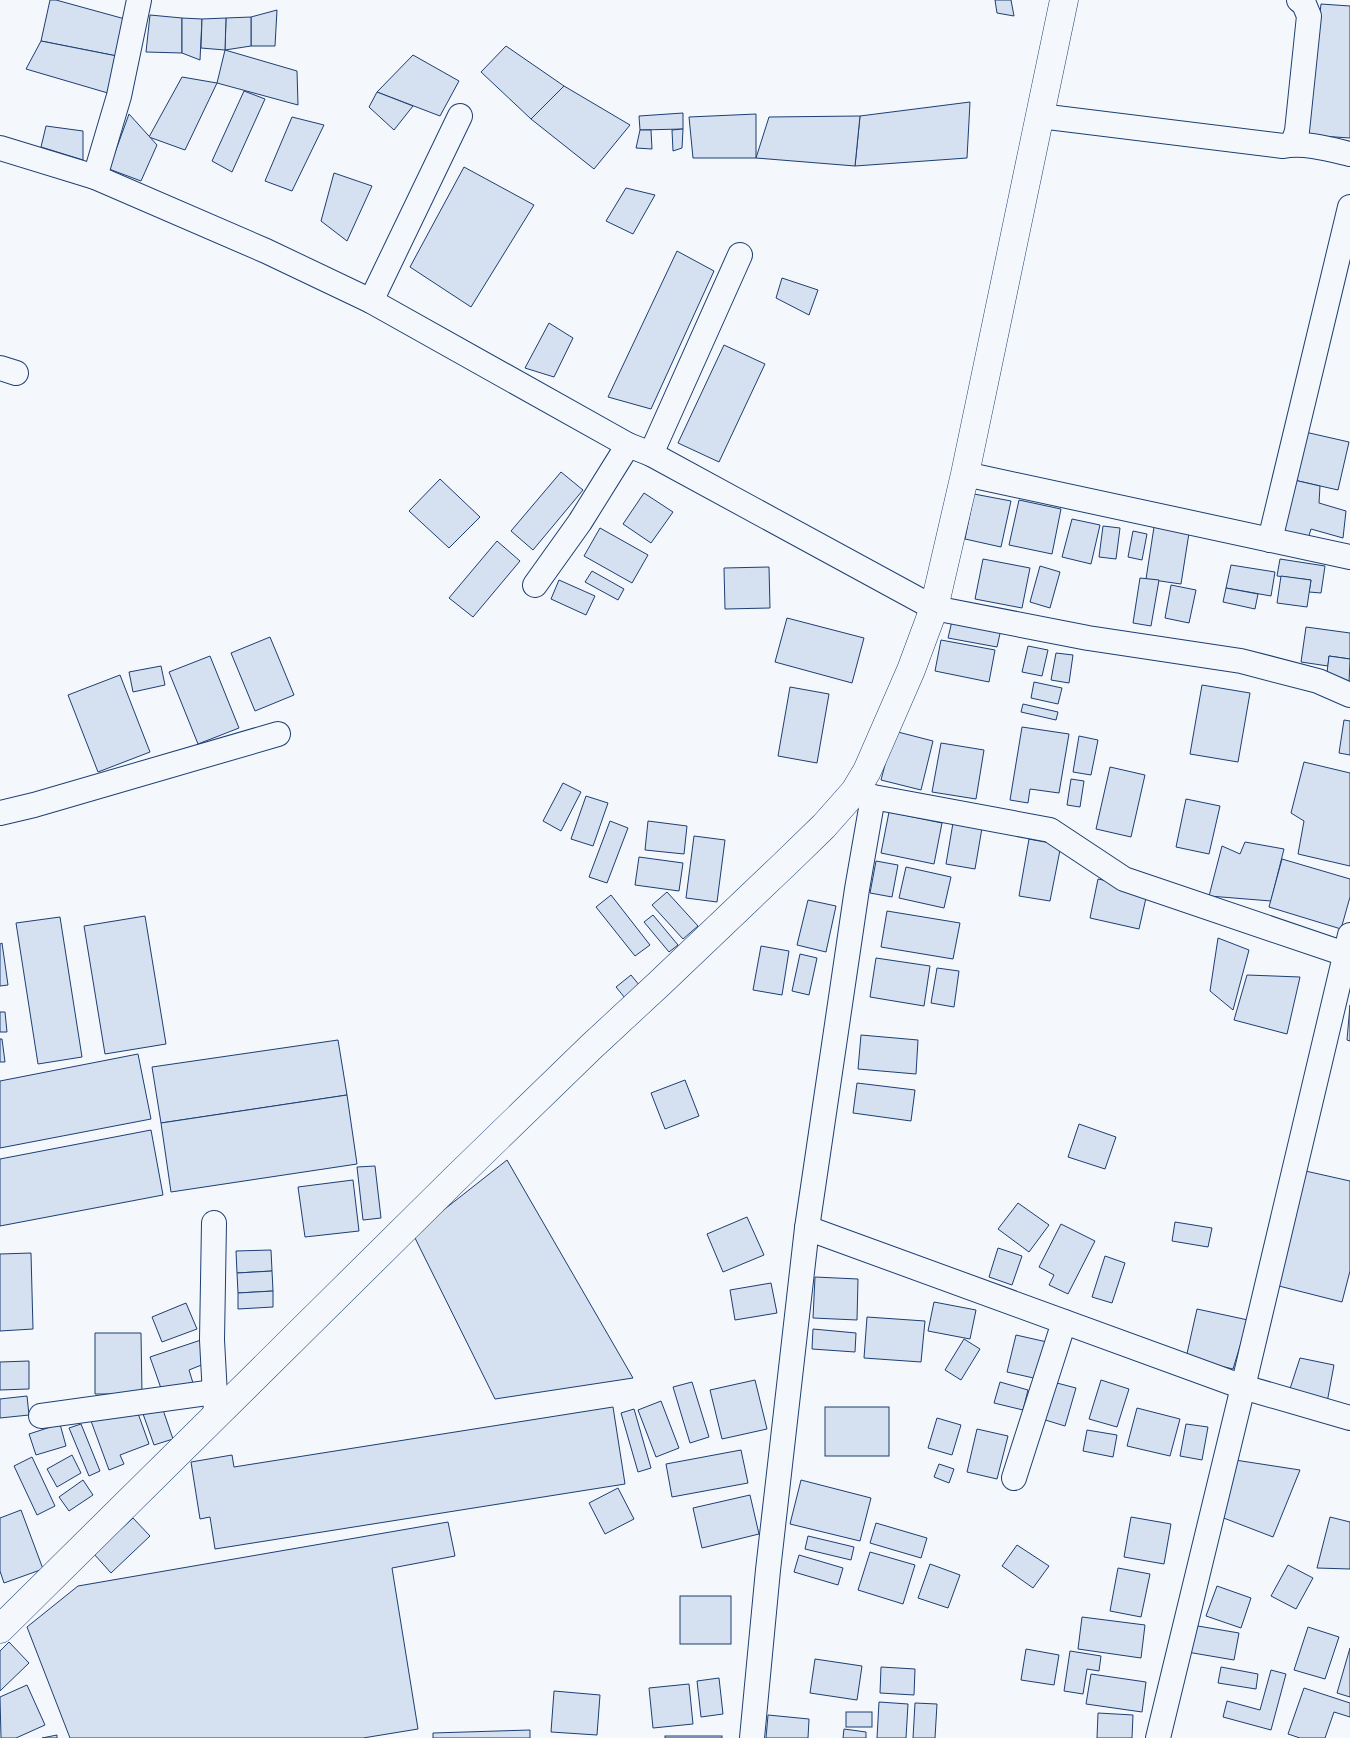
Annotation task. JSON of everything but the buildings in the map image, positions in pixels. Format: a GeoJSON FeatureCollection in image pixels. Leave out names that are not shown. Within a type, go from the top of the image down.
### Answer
{"type":"FeatureCollection","features":[{"type":"Feature","properties":{"kind":"street"},"geometry":{"type":"LineString","coordinates":[[95,177],[119,96],[139,0]]}},
{"type":"Feature","properties":{"kind":"street"},"geometry":{"type":"LineString","coordinates":[[752,1738],[768,1570],[807,1228],[857,890],[867,771],[911,670],[934,608],[1064,0]]}},
{"type":"Feature","properties":{"kind":"street"},"geometry":{"type":"LineString","coordinates":[[1290,144],[1294,140],[1297,131],[1309,16],[1304,4],[1299,0]]}},
{"type":"Feature","properties":{"kind":"street"},"geometry":{"type":"LineString","coordinates":[[371,301],[460,116]]}},
{"type":"Feature","properties":{"kind":"street"},"geometry":{"type":"LineString","coordinates":[[1040,116],[1283,146],[1290,144],[1324,148],[1350,154]]}},
{"type":"Feature","properties":{"kind":"street"},"geometry":{"type":"LineString","coordinates":[[0,148],[95,177],[266,251],[371,301],[628,445],[651,454],[934,608],[1088,638],[1241,662],[1318,681],[1350,695]]}},
{"type":"Feature","properties":{"kind":"street"},"geometry":{"type":"LineString","coordinates":[[1270,540],[1350,207]]}},
{"type":"Feature","properties":{"kind":"street"},"geometry":{"type":"LineString","coordinates":[[651,454],[740,255]]}},
{"type":"Feature","properties":{"kind":"street"},"geometry":{"type":"LineString","coordinates":[[535,585],[580,522],[628,445]]}},
{"type":"Feature","properties":{"kind":"street"},"geometry":{"type":"LineString","coordinates":[[964,474],[1350,557]]}},
{"type":"Feature","properties":{"kind":"street"},"geometry":{"type":"LineString","coordinates":[[0,813],[34,805],[278,734]]}},
{"type":"Feature","properties":{"kind":"street"},"geometry":{"type":"LineString","coordinates":[[0,1629],[215,1403],[824,826],[864,794],[1050,830],[1124,879],[1348,944],[1158,1738]]}},
{"type":"Feature","properties":{"kind":"street"},"geometry":{"type":"LineString","coordinates":[[214,1223],[212,1340],[215,1403]]}},
{"type":"Feature","properties":{"kind":"street"},"geometry":{"type":"LineString","coordinates":[[807,1228],[1243,1387],[1350,1418]]}},
{"type":"Feature","properties":{"kind":"street"},"geometry":{"type":"LineString","coordinates":[[1014,1478],[1064,1322]]}},
{"type":"Feature","properties":{"kind":"street"},"geometry":{"type":"LineString","coordinates":[[41,1416],[215,1403]]}}]}
